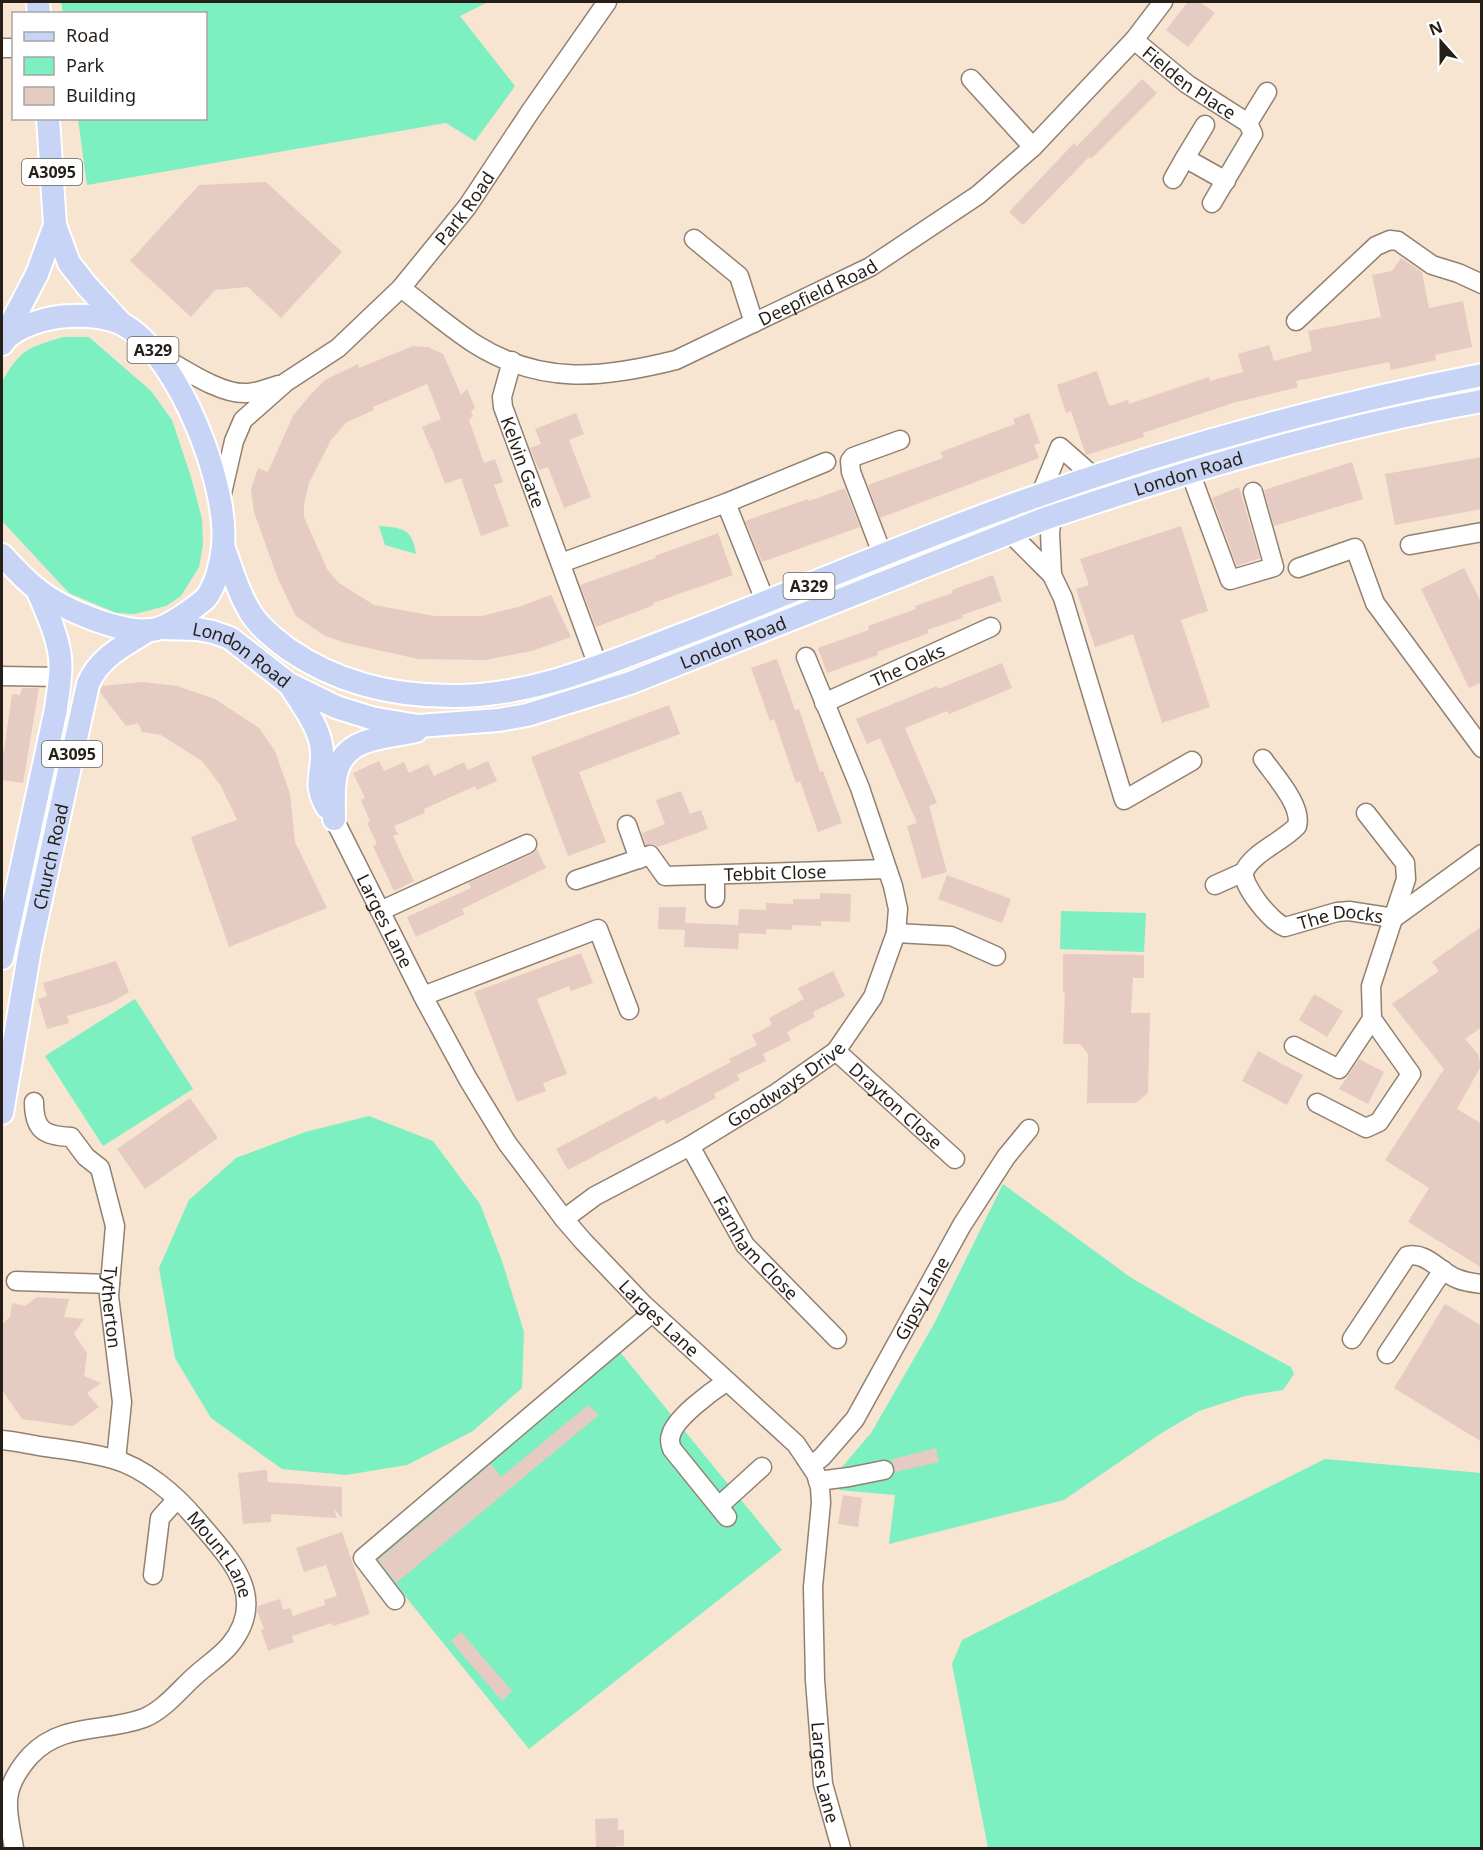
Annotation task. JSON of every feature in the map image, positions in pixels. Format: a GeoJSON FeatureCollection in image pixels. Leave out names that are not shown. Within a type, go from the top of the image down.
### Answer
{"type":"FeatureCollection","features":[{"type":"Feature","properties":{"kind":"main road","name":"A3095"},"geometry":{"type":"LineString","coordinates":[[48,120],[55,225],[69,263],[123,324]]}},
{"type":"Feature","properties":{"kind":"main road","name":"A3095"},"geometry":{"type":"LineString","coordinates":[[3,340],[37,274],[55,225]]}},
{"type":"Feature","properties":{"kind":"main road","name":"A329"},"geometry":{"type":"LineString","coordinates":[[3,340],[28,326],[56,317],[91,317],[123,324],[143,339],[157,354],[186,404],[204,443],[220,504],[223,546],[215,580],[206,598],[181,617],[156,629],[118,626],[85,616],[54,601],[6,563]]}},
{"type":"Feature","properties":{"kind":"main road","name":"London Road"},"geometry":{"type":"LineString","coordinates":[[223,546],[250,612],[269,634],[284,646],[320,668],[343,679],[379,690],[414,694],[475,696],[542,684],[593,669],[1040,495],[1164,453],[1394,392],[1482,375]]}},
{"type":"Feature","properties":{"kind":"main road","name":"London Road"},"geometry":{"type":"LineString","coordinates":[[156,629],[205,631],[231,638],[289,684],[336,707],[371,718],[418,726],[500,720],[527,715],[630,683],[679,671],[1010,533],[1190,472],[1363,425],[1482,401]]}},
{"type":"Feature","properties":{"kind":"main road","name":"Church Road"},"geometry":{"type":"LineString","coordinates":[[3,952],[56,709],[60,677],[57,641],[37,589]]}},
{"type":"Feature","properties":{"kind":"main road","name":"Church Road"},"geometry":{"type":"LineString","coordinates":[[2,1113],[30,950],[80,719],[92,675],[113,653],[156,629]]}},
{"type":"Feature","properties":{"kind":"main road"},"geometry":{"type":"LineString","coordinates":[[289,684],[315,727],[322,753],[320,793],[334,819]]}},
{"type":"Feature","properties":{"kind":"main road"},"geometry":{"type":"LineString","coordinates":[[334,819],[336,772],[349,749],[362,741],[438,726]]}},
{"type":"Feature","properties":{"kind":"street","name":"Park Road"},"geometry":{"type":"LineString","coordinates":[[220,504],[238,429],[243,420],[286,382],[338,348],[401,288],[467,207],[530,112],[608,2]]}},
{"type":"Feature","properties":{"kind":"street","name":"Deepfield Road"},"geometry":{"type":"LineString","coordinates":[[401,288],[477,345],[512,362],[567,376],[622,372],[676,360],[870,267],[978,195],[1033,147],[1134,40],[1163,2]]}},
{"type":"Feature","properties":{"kind":"street","name":"Fielden Place"},"geometry":{"type":"LineString","coordinates":[[1134,40],[1187,84],[1248,123],[1253,134],[1212,203]]}},
{"type":"Feature","properties":{"kind":"street"},"geometry":{"type":"LineString","coordinates":[[971,79],[1033,147]]}},
{"type":"Feature","properties":{"kind":"street","name":"Fielden Place"},"geometry":{"type":"LineString","coordinates":[[1248,123],[1267,92]]}},
{"type":"Feature","properties":{"kind":"street"},"geometry":{"type":"LineString","coordinates":[[1173,179],[1205,125]]}},
{"type":"Feature","properties":{"kind":"street"},"geometry":{"type":"LineString","coordinates":[[1185,158],[1226,181]]}},
{"type":"Feature","properties":{"kind":"street"},"geometry":{"type":"LineString","coordinates":[[694,239],[740,276],[754,323]]}},
{"type":"Feature","properties":{"kind":"street"},"geometry":{"type":"LineString","coordinates":[[1296,321],[1376,246],[1390,240],[1398,241],[1438,268],[1450,270],[1482,284]]}},
{"type":"Feature","properties":{"kind":"street","name":"Park Road"},"geometry":{"type":"LineString","coordinates":[[157,354],[213,386],[234,393],[258,392],[286,382]]}},
{"type":"Feature","properties":{"kind":"street","name":"Kelvin Gate"},"geometry":{"type":"LineString","coordinates":[[512,362],[502,397],[503,407],[594,655]]}},
{"type":"Feature","properties":{"kind":"street"},"geometry":{"type":"LineString","coordinates":[[883,556],[850,472],[850,461],[853,457],[900,440]]}},
{"type":"Feature","properties":{"kind":"street"},"geometry":{"type":"LineString","coordinates":[[1040,495],[1060,447],[1093,476]]}},
{"type":"Feature","properties":{"kind":"street"},"geometry":{"type":"LineString","coordinates":[[561,563],[726,503],[826,462]]}},
{"type":"Feature","properties":{"kind":"street"},"geometry":{"type":"LineString","coordinates":[[1190,472],[1230,580],[1274,567],[1253,492]]}},
{"type":"Feature","properties":{"kind":"street"},"geometry":{"type":"LineString","coordinates":[[726,503],[766,603]]}},
{"type":"Feature","properties":{"kind":"street"},"geometry":{"type":"LineString","coordinates":[[1052,517],[1050,533],[1052,575]]}},
{"type":"Feature","properties":{"kind":"street"},"geometry":{"type":"LineString","coordinates":[[1410,545],[1482,532]]}},
{"type":"Feature","properties":{"kind":"street"},"geometry":{"type":"LineString","coordinates":[[1010,533],[1052,575],[1063,598],[1124,800],[1192,761]]}},
{"type":"Feature","properties":{"kind":"street"},"geometry":{"type":"LineString","coordinates":[[1298,568],[1355,548],[1375,603],[1482,748]]}},
{"type":"Feature","properties":{"kind":"street","name":"The Oaks"},"geometry":{"type":"LineString","coordinates":[[824,703],[991,627]]}},
{"type":"Feature","properties":{"kind":"street"},"geometry":{"type":"LineString","coordinates":[[806,657],[860,788],[887,869]]}},
{"type":"Feature","properties":{"kind":"street"},"geometry":{"type":"LineString","coordinates":[[2,676],[60,677]]}},
{"type":"Feature","properties":{"kind":"street"},"geometry":{"type":"LineString","coordinates":[[1215,885],[1244,872],[1255,857],[1293,831],[1298,822],[1298,812],[1293,802],[1263,759]]}},
{"type":"Feature","properties":{"kind":"street"},"geometry":{"type":"LineString","coordinates":[[1317,1103],[1366,1128],[1372,1127],[1379,1122],[1411,1074],[1372,1018],[1371,986],[1406,879],[1405,863],[1366,813]]}},
{"type":"Feature","properties":{"kind":"street","name":"Larges Lane"},"geometry":{"type":"LineString","coordinates":[[334,819],[423,996],[507,1143],[564,1219],[652,1313],[796,1444],[815,1473],[821,1503],[813,1587],[815,1680],[824,1784],[842,1848]]}},
{"type":"Feature","properties":{"kind":"street"},"geometry":{"type":"LineString","coordinates":[[576,880],[639,859],[627,825]]}},
{"type":"Feature","properties":{"kind":"street"},"geometry":{"type":"LineString","coordinates":[[380,911],[526,844]]}},
{"type":"Feature","properties":{"kind":"street"},"geometry":{"type":"LineString","coordinates":[[1394,918],[1482,854]]}},
{"type":"Feature","properties":{"kind":"street","name":"Tebbit Close"},"geometry":{"type":"LineString","coordinates":[[639,859],[650,855],[665,876],[887,869]]}},
{"type":"Feature","properties":{"kind":"street","name":"Goodways Drive"},"geometry":{"type":"LineString","coordinates":[[564,1219],[595,1196],[690,1146],[775,1094],[836,1051],[873,997],[897,933],[898,909],[887,869]]}},
{"type":"Feature","properties":{"kind":"street","name":"The Docks"},"geometry":{"type":"LineString","coordinates":[[1244,872],[1243,878],[1259,903],[1275,921],[1285,927],[1337,912],[1349,911],[1394,918]]}},
{"type":"Feature","properties":{"kind":"street"},"geometry":{"type":"LineString","coordinates":[[715,875],[715,898]]}},
{"type":"Feature","properties":{"kind":"street"},"geometry":{"type":"LineString","coordinates":[[423,996],[598,929],[629,1010]]}},
{"type":"Feature","properties":{"kind":"street"},"geometry":{"type":"LineString","coordinates":[[897,933],[951,936],[996,956]]}},
{"type":"Feature","properties":{"kind":"street"},"geometry":{"type":"LineString","coordinates":[[1294,1046],[1339,1069],[1372,1018]]}},
{"type":"Feature","properties":{"kind":"street","name":"Drayton Close"},"geometry":{"type":"LineString","coordinates":[[836,1051],[955,1159]]}},
{"type":"Feature","properties":{"kind":"street","name":"Tytherton"},"geometry":{"type":"LineString","coordinates":[[33,1102],[34,1117],[39,1127],[54,1136],[71,1137],[86,1157],[100,1168],[115,1226],[109,1296],[122,1402],[116,1460]]}},
{"type":"Feature","properties":{"kind":"street","name":"Gipsy Lane"},"geometry":{"type":"LineString","coordinates":[[815,1473],[822,1457],[855,1419],[962,1225],[1006,1157],[1029,1129]]}},
{"type":"Feature","properties":{"kind":"street","name":"Farnham Close"},"geometry":{"type":"LineString","coordinates":[[690,1146],[745,1245],[837,1339]]}},
{"type":"Feature","properties":{"kind":"street"},"geometry":{"type":"LineString","coordinates":[[1352,1339],[1407,1256],[1416,1254],[1459,1280],[1482,1284]]}},
{"type":"Feature","properties":{"kind":"street"},"geometry":{"type":"LineString","coordinates":[[1387,1354],[1443,1270]]}},
{"type":"Feature","properties":{"kind":"street"},"geometry":{"type":"LineString","coordinates":[[16,1281],[110,1284]]}},
{"type":"Feature","properties":{"kind":"street"},"geometry":{"type":"LineString","coordinates":[[395,1600],[363,1558],[652,1313]]}},
{"type":"Feature","properties":{"kind":"street"},"geometry":{"type":"LineString","coordinates":[[726,1382],[703,1397],[673,1429],[669,1437],[672,1449],[723,1512],[762,1467]]}},
{"type":"Feature","properties":{"kind":"street","name":"Mount Lane"},"geometry":{"type":"LineString","coordinates":[[2,1440],[116,1460],[159,1484],[177,1499],[216,1542],[240,1574],[247,1603],[245,1620],[229,1647],[161,1707],[146,1717],[132,1722],[70,1732],[52,1738],[29,1758],[10,1784],[7,1806],[14,1848]]}},
{"type":"Feature","properties":{"kind":"street"},"geometry":{"type":"LineString","coordinates":[[815,1473],[849,1478],[884,1470]]}},
{"type":"Feature","properties":{"kind":"street"},"geometry":{"type":"LineString","coordinates":[[153,1575],[160,1518],[177,1499]]}},
{"type":"Feature","properties":{"kind":"green space"},"geometry":{"type":"Polygon","coordinates":[[[61,2],[488,2],[460,16],[515,86],[475,141],[446,123],[87,185],[78,120],[207,120],[207,12],[63,12],[61,2]]]}},
{"type":"Feature","properties":{"kind":"green space"},"geometry":{"type":"Polygon","coordinates":[[[63,337],[89,337],[151,391],[172,420],[202,519],[203,545],[199,567],[181,596],[166,606],[135,614],[116,613],[69,593],[2,521],[2,382],[14,363],[26,351],[63,337]]]}},
{"type":"Feature","properties":{"kind":"green space"},"geometry":{"type":"Polygon","coordinates":[[[379,526],[400,529],[409,534],[416,554],[385,545],[379,526]]]}},
{"type":"Feature","properties":{"kind":"green space"},"geometry":{"type":"Polygon","coordinates":[[[1061,911],[1146,913],[1144,952],[1060,949],[1061,911]]]}},
{"type":"Feature","properties":{"kind":"green space"},"geometry":{"type":"Polygon","coordinates":[[[135,999],[193,1089],[103,1146],[45,1056],[135,999]]]}},
{"type":"Feature","properties":{"kind":"green space"},"geometry":{"type":"Polygon","coordinates":[[[369,1116],[433,1141],[480,1204],[502,1261],[524,1332],[522,1388],[473,1431],[407,1465],[346,1475],[282,1469],[211,1418],[175,1358],[159,1268],[189,1200],[236,1158],[305,1132],[369,1116]]]}},
{"type":"Feature","properties":{"kind":"green space"},"geometry":{"type":"Polygon","coordinates":[[[1003,1184],[1130,1277],[1291,1367],[1294,1374],[1283,1390],[1245,1396],[1199,1411],[1160,1434],[1064,1500],[889,1544],[895,1495],[839,1490],[842,1467],[871,1433],[934,1324],[1003,1184]]]}},
{"type":"Feature","properties":{"kind":"green space"},"geometry":{"type":"Polygon","coordinates":[[[620,1352],[782,1550],[529,1749],[375,1559],[620,1352]]]}},
{"type":"Feature","properties":{"kind":"green space"},"geometry":{"type":"Polygon","coordinates":[[[1325,1459],[1481,1473],[1481,1848],[988,1848],[952,1664],[962,1640],[1325,1459]]]}},
{"type":"Feature","properties":{"kind":"building"},"geometry":{"type":"Polygon","coordinates":[[[1188,2],[1200,2],[1215,13],[1188,47],[1166,30],[1188,2]]]}},
{"type":"Feature","properties":{"kind":"building"},"geometry":{"type":"Polygon","coordinates":[[[1142,79],[1157,93],[1091,159],[1089,157],[1023,225],[1009,212],[1074,143],[1077,146],[1142,79]]]}},
{"type":"Feature","properties":{"kind":"building"},"geometry":{"type":"Polygon","coordinates":[[[266,182],[342,252],[281,318],[248,287],[215,290],[191,317],[130,261],[199,185],[266,182]]]}},
{"type":"Feature","properties":{"kind":"building"},"geometry":{"type":"Polygon","coordinates":[[[1401,258],[1422,272],[1429,308],[1463,301],[1472,347],[1435,355],[1436,360],[1391,370],[1389,362],[1296,381],[1298,387],[1233,403],[1143,433],[1144,437],[1086,455],[1071,411],[1066,413],[1057,385],[1097,371],[1109,406],[1128,400],[1129,404],[1209,377],[1210,381],[1243,372],[1238,354],[1269,345],[1274,361],[1312,351],[1308,331],[1381,317],[1372,275],[1392,271],[1401,258]]]}},
{"type":"Feature","properties":{"kind":"building"},"geometry":{"type":"Polygon","coordinates":[[[413,346],[428,347],[443,354],[461,395],[467,389],[475,408],[471,411],[473,416],[469,420],[484,463],[495,459],[503,482],[494,485],[509,526],[481,536],[461,478],[445,484],[422,427],[441,419],[427,384],[373,407],[374,410],[347,422],[331,440],[309,483],[304,504],[304,517],[327,569],[339,583],[374,605],[435,616],[482,616],[518,607],[551,595],[571,637],[532,651],[485,660],[418,659],[325,636],[296,616],[278,579],[254,512],[251,489],[258,468],[268,472],[293,416],[325,380],[358,364],[359,368],[413,346]]]}},
{"type":"Feature","properties":{"kind":"building"},"geometry":{"type":"Polygon","coordinates":[[[576,413],[584,434],[569,440],[591,497],[564,508],[548,467],[539,470],[530,448],[541,444],[535,429],[576,413]]]}},
{"type":"Feature","properties":{"kind":"building"},"geometry":{"type":"Polygon","coordinates":[[[1029,413],[1040,443],[1034,445],[1039,458],[880,518],[868,485],[943,458],[941,452],[1015,424],[1013,419],[1029,413]]]}},
{"type":"Feature","properties":{"kind":"building"},"geometry":{"type":"Polygon","coordinates":[[[1482,457],[1482,509],[1395,525],[1385,474],[1482,457]]]}},
{"type":"Feature","properties":{"kind":"building"},"geometry":{"type":"Polygon","coordinates":[[[1352,462],[1363,499],[1274,526],[1264,490],[1352,462]]]}},
{"type":"Feature","properties":{"kind":"building"},"geometry":{"type":"Polygon","coordinates":[[[1239,487],[1260,558],[1237,566],[1212,498],[1239,487]]]}},
{"type":"Feature","properties":{"kind":"building"},"geometry":{"type":"Polygon","coordinates":[[[845,488],[860,527],[762,562],[745,521],[845,488]]]}},
{"type":"Feature","properties":{"kind":"building"},"geometry":{"type":"Polygon","coordinates":[[[1181,526],[1208,611],[1181,620],[1210,707],[1162,723],[1133,634],[1095,647],[1076,589],[1089,585],[1080,559],[1181,526]]]}},
{"type":"Feature","properties":{"kind":"building"},"geometry":{"type":"Polygon","coordinates":[[[718,533],[733,575],[653,603],[654,605],[596,627],[580,585],[718,533]]]}},
{"type":"Feature","properties":{"kind":"building"},"geometry":{"type":"Polygon","coordinates":[[[1464,568],[1482,604],[1482,682],[1469,688],[1421,589],[1464,568]]]}},
{"type":"Feature","properties":{"kind":"building"},"geometry":{"type":"Polygon","coordinates":[[[993,575],[1002,601],[927,630],[929,633],[877,652],[878,655],[827,673],[818,648],[869,630],[868,626],[916,609],[915,606],[953,593],[952,590],[993,575]]]}},
{"type":"Feature","properties":{"kind":"building"},"geometry":{"type":"Polygon","coordinates":[[[777,659],[795,710],[799,709],[820,772],[823,771],[842,823],[818,832],[800,781],[796,783],[774,719],[770,721],[751,668],[777,659]]]}},
{"type":"Feature","properties":{"kind":"building"},"geometry":{"type":"Polygon","coordinates":[[[1002,663],[1012,688],[949,714],[947,711],[905,728],[937,803],[929,806],[947,872],[922,879],[907,826],[917,823],[880,738],[867,744],[856,719],[937,686],[938,689],[1002,663]]]}},
{"type":"Feature","properties":{"kind":"building"},"geometry":{"type":"Polygon","coordinates":[[[142,682],[177,686],[215,699],[259,728],[275,751],[290,794],[295,842],[327,908],[229,947],[191,837],[237,820],[221,786],[202,761],[161,735],[142,732],[138,723],[126,726],[100,692],[102,686],[142,682]]]}},
{"type":"Feature","properties":{"kind":"building"},"geometry":{"type":"Polygon","coordinates":[[[22,688],[39,688],[23,783],[2,780],[2,752],[4,751],[12,694],[20,695],[22,688]]]}},
{"type":"Feature","properties":{"kind":"building"},"geometry":{"type":"Polygon","coordinates":[[[669,705],[680,734],[579,772],[606,842],[568,856],[531,757],[669,705]]]}},
{"type":"Feature","properties":{"kind":"building"},"geometry":{"type":"Polygon","coordinates":[[[379,761],[384,771],[404,762],[409,773],[428,764],[434,776],[464,762],[468,770],[488,761],[497,781],[477,790],[475,786],[424,809],[425,813],[394,826],[398,834],[393,836],[414,881],[394,891],[373,846],[377,844],[367,823],[370,821],[361,800],[365,798],[353,773],[379,761]]]}},
{"type":"Feature","properties":{"kind":"building"},"geometry":{"type":"Polygon","coordinates":[[[681,791],[690,814],[701,810],[708,829],[658,847],[653,844],[646,845],[642,833],[665,824],[656,800],[681,791]]]}},
{"type":"Feature","properties":{"kind":"building"},"geometry":{"type":"Polygon","coordinates":[[[537,849],[546,868],[462,909],[465,914],[416,937],[407,917],[471,888],[468,883],[532,854],[537,849]]]}},
{"type":"Feature","properties":{"kind":"building"},"geometry":{"type":"Polygon","coordinates":[[[947,875],[1011,899],[1002,923],[938,899],[947,875]]]}},
{"type":"Feature","properties":{"kind":"building"},"geometry":{"type":"Polygon","coordinates":[[[820,893],[851,894],[850,922],[821,921],[821,926],[792,925],[792,930],[766,929],[766,934],[739,933],[738,949],[684,947],[685,930],[658,929],[659,907],[686,907],[685,923],[738,925],[739,909],[766,910],[766,903],[793,904],[793,899],[820,899],[820,893]]]}},
{"type":"Feature","properties":{"kind":"building"},"geometry":{"type":"Polygon","coordinates":[[[1482,926],[1482,1027],[1465,1039],[1478,1054],[1481,1066],[1457,1109],[1482,1124],[1482,1268],[1408,1222],[1429,1188],[1385,1160],[1444,1069],[1392,1004],[1439,971],[1432,962],[1482,926]]]}},
{"type":"Feature","properties":{"kind":"building"},"geometry":{"type":"Polygon","coordinates":[[[581,953],[593,983],[571,991],[569,986],[537,999],[567,1074],[543,1083],[546,1091],[517,1102],[474,992],[581,953]]]}},
{"type":"Feature","properties":{"kind":"building"},"geometry":{"type":"Polygon","coordinates":[[[1063,954],[1144,955],[1144,978],[1133,978],[1131,1013],[1150,1013],[1148,1093],[1136,1103],[1087,1103],[1088,1054],[1080,1044],[1063,1044],[1065,991],[1063,991],[1063,954]]]}},
{"type":"Feature","properties":{"kind":"building"},"geometry":{"type":"Polygon","coordinates":[[[116,961],[129,992],[110,1003],[67,1016],[69,1023],[47,1029],[38,999],[47,996],[43,983],[116,961]]]}},
{"type":"Feature","properties":{"kind":"building"},"geometry":{"type":"Polygon","coordinates":[[[833,971],[845,996],[813,1012],[815,1017],[787,1032],[791,1040],[763,1054],[766,1061],[737,1075],[740,1080],[714,1094],[716,1098],[666,1124],[664,1119],[568,1170],[556,1149],[656,1096],[659,1100],[731,1062],[729,1059],[757,1045],[752,1035],[772,1025],[769,1018],[804,999],[798,988],[833,971]]]}},
{"type":"Feature","properties":{"kind":"building"},"geometry":{"type":"Polygon","coordinates":[[[1314,994],[1343,1011],[1327,1037],[1299,1020],[1314,994]]]}},
{"type":"Feature","properties":{"kind":"building"},"geometry":{"type":"Polygon","coordinates":[[[1258,1051],[1303,1075],[1287,1105],[1242,1081],[1258,1051]]]}},
{"type":"Feature","properties":{"kind":"building"},"geometry":{"type":"Polygon","coordinates":[[[1359,1059],[1384,1072],[1368,1104],[1339,1089],[1359,1059]]]}},
{"type":"Feature","properties":{"kind":"building"},"geometry":{"type":"Polygon","coordinates":[[[190,1098],[218,1138],[145,1189],[117,1149],[190,1098]]]}},
{"type":"Feature","properties":{"kind":"building"},"geometry":{"type":"Polygon","coordinates":[[[37,1297],[69,1299],[64,1317],[84,1319],[74,1334],[87,1353],[84,1376],[101,1383],[87,1393],[99,1407],[73,1426],[22,1419],[2,1390],[2,1324],[10,1317],[12,1303],[25,1306],[37,1297]]]}},
{"type":"Feature","properties":{"kind":"building"},"geometry":{"type":"Polygon","coordinates":[[[1445,1304],[1482,1326],[1482,1442],[1394,1388],[1445,1304]]]}},
{"type":"Feature","properties":{"kind":"building"},"geometry":{"type":"Polygon","coordinates":[[[588,1405],[599,1415],[396,1583],[378,1560],[491,1464],[501,1477],[588,1405]]]}},
{"type":"Feature","properties":{"kind":"building"},"geometry":{"type":"Polygon","coordinates":[[[936,1448],[939,1462],[895,1472],[892,1459],[936,1448]]]}},
{"type":"Feature","properties":{"kind":"building"},"geometry":{"type":"Polygon","coordinates":[[[267,1470],[268,1482],[342,1487],[342,1518],[334,1509],[337,1518],[271,1514],[271,1522],[243,1524],[238,1473],[267,1470]]]}},
{"type":"Feature","properties":{"kind":"building"},"geometry":{"type":"Polygon","coordinates":[[[843,1495],[862,1498],[858,1527],[838,1524],[843,1495]]]}},
{"type":"Feature","properties":{"kind":"building"},"geometry":{"type":"Polygon","coordinates":[[[342,1532],[370,1614],[292,1636],[294,1642],[268,1651],[261,1630],[264,1629],[257,1611],[258,1606],[280,1599],[283,1610],[290,1608],[293,1616],[325,1605],[324,1600],[337,1596],[326,1565],[304,1572],[296,1548],[342,1532]]]}},
{"type":"Feature","properties":{"kind":"building"},"geometry":{"type":"Polygon","coordinates":[[[461,1632],[512,1691],[502,1701],[451,1641],[461,1632]]]}},
{"type":"Feature","properties":{"kind":"building"},"geometry":{"type":"Polygon","coordinates":[[[618,1818],[618,1830],[624,1830],[624,1846],[596,1848],[595,1819],[618,1818]]]}}]}
